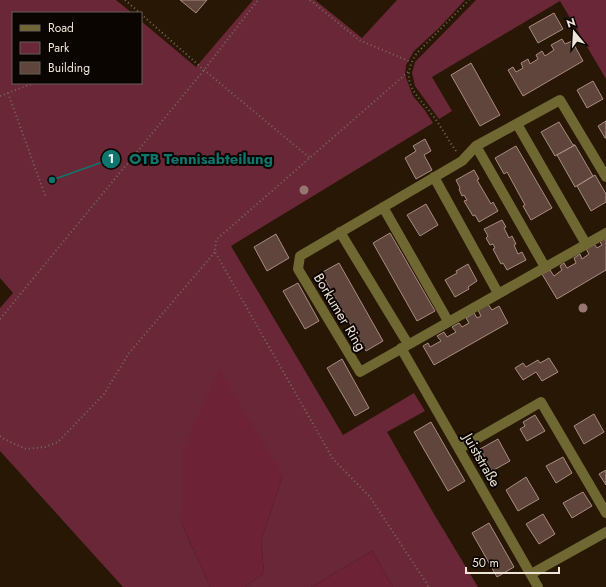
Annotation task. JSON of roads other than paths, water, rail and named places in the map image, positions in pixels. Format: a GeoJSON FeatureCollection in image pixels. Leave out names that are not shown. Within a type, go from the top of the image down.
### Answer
{"type":"FeatureCollection","features":[{"type":"Feature","properties":{"kind":"street","name":"Borkumer Ring"},"geometry":{"type":"LineString","coordinates":[[606,177],[560,100],[476,146],[462,161],[300,256],[298,269],[360,372],[606,233]]}},
{"type":"Feature","properties":{"kind":"street"},"geometry":{"type":"LineString","coordinates":[[517,124],[586,244]]}},
{"type":"Feature","properties":{"kind":"street"},"geometry":{"type":"LineString","coordinates":[[476,146],[544,268]]}},
{"type":"Feature","properties":{"kind":"street"},"geometry":{"type":"LineString","coordinates":[[434,177],[498,293]]}},
{"type":"Feature","properties":{"kind":"street"},"geometry":{"type":"LineString","coordinates":[[383,207],[448,322]]}},
{"type":"Feature","properties":{"kind":"street"},"geometry":{"type":"LineString","coordinates":[[340,232],[405,346]]}},
{"type":"Feature","properties":{"kind":"street","name":"Juiststraße"},"geometry":{"type":"LineString","coordinates":[[405,346],[459,448],[538,587]]}},
{"type":"Feature","properties":{"kind":"street"},"geometry":{"type":"LineString","coordinates":[[459,448],[541,402],[606,513]]}},
{"type":"Feature","properties":{"kind":"street"},"geometry":{"type":"LineString","coordinates":[[531,574],[606,532]]}},
{"type":"Feature","properties":{"kind":"place","name":"OTB Tennisabteilung"},"geometry":{"type":"Point","coordinates":[52,180]}}]}
